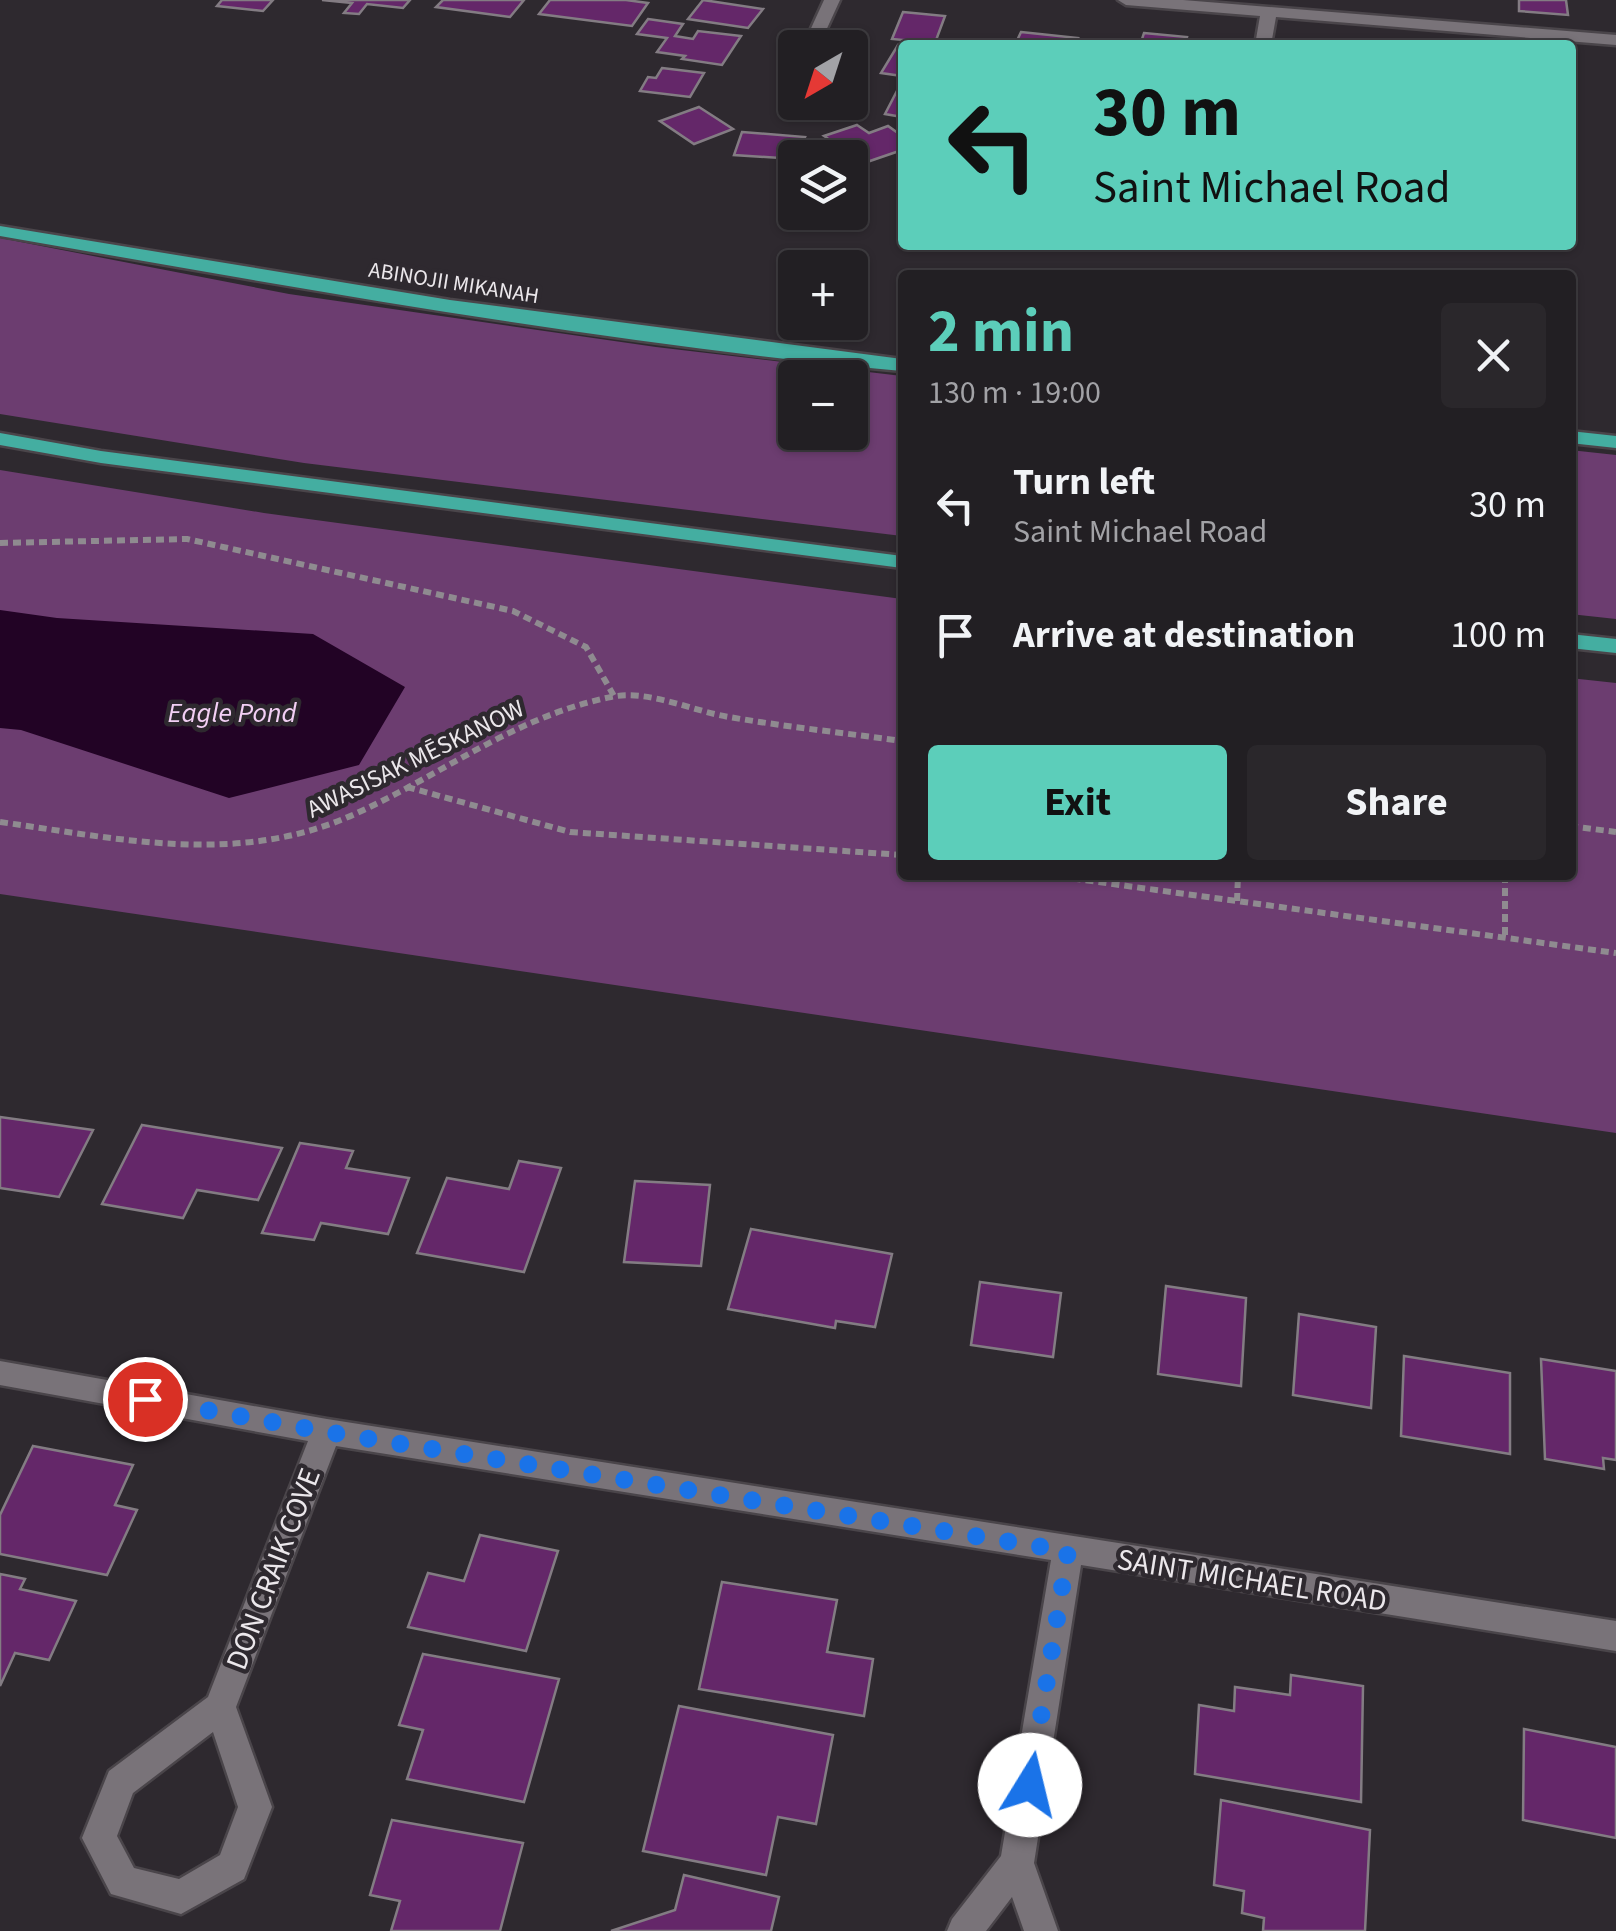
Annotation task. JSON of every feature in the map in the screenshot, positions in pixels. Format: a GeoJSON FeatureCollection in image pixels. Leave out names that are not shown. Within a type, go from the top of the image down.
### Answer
{"type":"FeatureCollection","features":[{"type":"Feature","properties":{"kind":"main road","name":"ABINOJII MIKANAH"},"geometry":{"type":"LineString","coordinates":[[0,231],[324,288],[652,337],[898,365]]}},
{"type":"Feature","properties":{"kind":"main road"},"geometry":{"type":"LineString","coordinates":[[1576,437],[1616,442]]}},
{"type":"Feature","properties":{"kind":"main road"},"geometry":{"type":"LineString","coordinates":[[0,439],[120,460],[898,561]]}},
{"type":"Feature","properties":{"kind":"main road"},"geometry":{"type":"LineString","coordinates":[[1576,642],[1616,646]]}},
{"type":"Feature","properties":{"kind":"street"},"geometry":{"type":"LineString","coordinates":[[818,30],[832,0]]}},
{"type":"Feature","properties":{"kind":"street"},"geometry":{"type":"LineString","coordinates":[[1126,0],[1616,40]]}},
{"type":"Feature","properties":{"kind":"street"},"geometry":{"type":"LineString","coordinates":[[1264,40],[1269,11]]}},
{"type":"Feature","properties":{"kind":"street","name":"SAINT MICHAEL ROAD"},"geometry":{"type":"LineString","coordinates":[[0,1373],[327,1432],[1616,1636]]}},
{"type":"Feature","properties":{"kind":"street","name":"DON CRAIK COVE"},"geometry":{"type":"LineString","coordinates":[[220,1707],[327,1432]]}},
{"type":"Feature","properties":{"kind":"street"},"geometry":{"type":"LineString","coordinates":[[964,1931],[1017,1863],[1068,1551]]}},
{"type":"Feature","properties":{"kind":"street"},"geometry":{"type":"LineString","coordinates":[[220,1707],[254,1807],[232,1867],[181,1897],[123,1882],[99,1838],[121,1782],[220,1707]]}},
{"type":"Feature","properties":{"kind":"street"},"geometry":{"type":"LineString","coordinates":[[1017,1863],[1041,1931]]}},
{"type":"Feature","properties":{"kind":"path"},"geometry":{"type":"LineString","coordinates":[[0,543],[187,540],[513,611],[586,647],[614,696]]}},
{"type":"Feature","properties":{"kind":"path","name":"AWASISAK MĒSKANOW"},"geometry":{"type":"LineString","coordinates":[[0,822],[174,847],[212,846],[313,831],[406,787],[521,724],[614,696],[646,698],[726,717],[898,740]]}},
{"type":"Feature","properties":{"kind":"path"},"geometry":{"type":"LineString","coordinates":[[406,787],[570,832],[898,856]]}},
{"type":"Feature","properties":{"kind":"path"},"geometry":{"type":"LineString","coordinates":[[1576,827],[1616,832]]}},
{"type":"Feature","properties":{"kind":"path"},"geometry":{"type":"LineString","coordinates":[[1084,880],[1616,953]]}},
{"type":"Feature","properties":{"kind":"path"},"geometry":{"type":"LineString","coordinates":[[1237,901],[1238,880]]}},
{"type":"Feature","properties":{"kind":"path"},"geometry":{"type":"LineString","coordinates":[[1505,880],[1505,938]]}},
{"type":"Feature","properties":{"kind":"shaded area"},"geometry":{"type":"Polygon","coordinates":[[[0,238],[289,294],[778,361],[778,450],[868,450],[868,372],[898,376],[898,536],[304,463],[0,414],[0,238]]]}},
{"type":"Feature","properties":{"kind":"shaded area"},"geometry":{"type":"Polygon","coordinates":[[[1576,451],[1616,455],[1616,619],[1576,615],[1576,451]]]}},
{"type":"Feature","properties":{"kind":"shaded area"},"geometry":{"type":"Polygon","coordinates":[[[0,470],[264,513],[898,598],[898,880],[1576,880],[1576,679],[1616,683],[1616,1133],[0,894],[0,470]]]}},
{"type":"Feature","properties":{"kind":"water","name":"Eagle Pond"},"geometry":{"type":"Polygon","coordinates":[[[0,610],[57,618],[313,634],[405,687],[359,765],[229,798],[21,730],[0,728],[0,610]]]}},
{"type":"Feature","properties":{"kind":"building"},"geometry":{"type":"Polygon","coordinates":[[[222,0],[273,0],[263,11],[217,6],[222,0]]]}},
{"type":"Feature","properties":{"kind":"building"},"geometry":{"type":"Polygon","coordinates":[[[322,0],[410,0],[403,8],[367,4],[359,14],[344,13],[352,3],[322,0]]]}},
{"type":"Feature","properties":{"kind":"building"},"geometry":{"type":"Polygon","coordinates":[[[443,0],[524,0],[510,17],[436,7],[443,0]]]}},
{"type":"Feature","properties":{"kind":"building"},"geometry":{"type":"Polygon","coordinates":[[[550,0],[648,3],[632,26],[539,14],[550,0]]]}},
{"type":"Feature","properties":{"kind":"building"},"geometry":{"type":"Polygon","coordinates":[[[703,0],[763,9],[748,28],[688,19],[703,0]]]}},
{"type":"Feature","properties":{"kind":"building"},"geometry":{"type":"Polygon","coordinates":[[[1519,0],[1566,0],[1568,15],[1519,11],[1519,0]]]}},
{"type":"Feature","properties":{"kind":"building"},"geometry":{"type":"Polygon","coordinates":[[[903,12],[945,16],[936,40],[892,39],[903,12]]]}},
{"type":"Feature","properties":{"kind":"building"},"geometry":{"type":"Polygon","coordinates":[[[648,19],[683,24],[675,36],[693,39],[698,31],[741,36],[722,65],[682,59],[685,56],[657,52],[667,38],[637,34],[648,19]]]}},
{"type":"Feature","properties":{"kind":"building"},"geometry":{"type":"Polygon","coordinates":[[[1021,32],[1078,38],[1077,40],[1017,40],[1021,32]]]}},
{"type":"Feature","properties":{"kind":"building"},"geometry":{"type":"Polygon","coordinates":[[[1144,33],[1187,37],[1186,40],[1142,40],[1144,33]]]}},
{"type":"Feature","properties":{"kind":"building"},"geometry":{"type":"Polygon","coordinates":[[[898,45],[898,75],[881,73],[898,45]]]}},
{"type":"Feature","properties":{"kind":"building"},"geometry":{"type":"Polygon","coordinates":[[[662,68],[704,73],[690,97],[640,91],[648,77],[656,78],[662,68]]]}},
{"type":"Feature","properties":{"kind":"building"},"geometry":{"type":"Polygon","coordinates":[[[898,89],[898,116],[885,114],[898,89]]]}},
{"type":"Feature","properties":{"kind":"building"},"geometry":{"type":"Polygon","coordinates":[[[699,107],[733,129],[694,144],[660,121],[699,107]]]}},
{"type":"Feature","properties":{"kind":"building"},"geometry":{"type":"Polygon","coordinates":[[[857,125],[869,133],[888,126],[898,133],[898,151],[868,162],[868,140],[830,140],[824,136],[857,125]]]}},
{"type":"Feature","properties":{"kind":"building"},"geometry":{"type":"Polygon","coordinates":[[[742,132],[805,137],[778,140],[778,158],[734,155],[742,132]]]}},
{"type":"Feature","properties":{"kind":"building"},"geometry":{"type":"Polygon","coordinates":[[[0,1117],[93,1130],[59,1197],[0,1188],[0,1117]]]}},
{"type":"Feature","properties":{"kind":"building"},"geometry":{"type":"Polygon","coordinates":[[[142,1125],[282,1148],[258,1200],[197,1190],[183,1218],[102,1204],[142,1125]]]}},
{"type":"Feature","properties":{"kind":"building"},"geometry":{"type":"Polygon","coordinates":[[[300,1143],[353,1151],[346,1168],[409,1178],[388,1234],[321,1223],[314,1240],[262,1233],[300,1143]]]}},
{"type":"Feature","properties":{"kind":"building"},"geometry":{"type":"Polygon","coordinates":[[[519,1161],[561,1168],[524,1272],[417,1253],[447,1178],[509,1189],[519,1161]]]}},
{"type":"Feature","properties":{"kind":"building"},"geometry":{"type":"Polygon","coordinates":[[[635,1181],[710,1185],[701,1266],[624,1262],[635,1181]]]}},
{"type":"Feature","properties":{"kind":"building"},"geometry":{"type":"Polygon","coordinates":[[[751,1229],[892,1254],[875,1327],[836,1321],[835,1328],[728,1309],[751,1229]]]}},
{"type":"Feature","properties":{"kind":"building"},"geometry":{"type":"Polygon","coordinates":[[[980,1282],[1061,1293],[1053,1357],[971,1345],[980,1282]]]}},
{"type":"Feature","properties":{"kind":"building"},"geometry":{"type":"Polygon","coordinates":[[[1166,1286],[1246,1298],[1241,1386],[1158,1374],[1166,1286]]]}},
{"type":"Feature","properties":{"kind":"building"},"geometry":{"type":"Polygon","coordinates":[[[1299,1314],[1376,1327],[1371,1408],[1293,1395],[1299,1314]]]}},
{"type":"Feature","properties":{"kind":"building"},"geometry":{"type":"Polygon","coordinates":[[[1404,1356],[1510,1373],[1510,1454],[1401,1436],[1404,1356]]]}},
{"type":"Feature","properties":{"kind":"building"},"geometry":{"type":"Polygon","coordinates":[[[1541,1359],[1616,1371],[1616,1460],[1603,1458],[1604,1469],[1545,1459],[1541,1359]]]}},
{"type":"Feature","properties":{"kind":"building"},"geometry":{"type":"Polygon","coordinates":[[[33,1446],[133,1465],[115,1505],[137,1510],[107,1575],[0,1554],[0,1515],[33,1446]]]}},
{"type":"Feature","properties":{"kind":"building"},"geometry":{"type":"Polygon","coordinates":[[[480,1535],[558,1551],[526,1651],[408,1627],[428,1573],[464,1581],[480,1535]]]}},
{"type":"Feature","properties":{"kind":"building"},"geometry":{"type":"Polygon","coordinates":[[[0,1574],[25,1579],[20,1589],[76,1601],[49,1660],[15,1653],[0,1686],[0,1574]]]}},
{"type":"Feature","properties":{"kind":"building"},"geometry":{"type":"Polygon","coordinates":[[[722,1582],[837,1600],[827,1652],[873,1659],[864,1716],[699,1689],[722,1582]]]}},
{"type":"Feature","properties":{"kind":"building"},"geometry":{"type":"Polygon","coordinates":[[[423,1654],[559,1679],[524,1802],[407,1779],[423,1730],[399,1725],[423,1654]]]}},
{"type":"Feature","properties":{"kind":"building"},"geometry":{"type":"Polygon","coordinates":[[[1291,1675],[1363,1686],[1361,1802],[1195,1774],[1199,1705],[1234,1711],[1235,1687],[1290,1695],[1291,1675]]]}},
{"type":"Feature","properties":{"kind":"building"},"geometry":{"type":"Polygon","coordinates":[[[679,1706],[833,1735],[816,1824],[778,1817],[766,1875],[643,1851],[679,1706]]]}},
{"type":"Feature","properties":{"kind":"building"},"geometry":{"type":"Polygon","coordinates":[[[1524,1729],[1616,1747],[1616,1838],[1523,1820],[1524,1729]]]}},
{"type":"Feature","properties":{"kind":"building"},"geometry":{"type":"Polygon","coordinates":[[[1221,1800],[1370,1830],[1365,1931],[1263,1931],[1264,1918],[1242,1913],[1244,1891],[1214,1885],[1221,1800]]]}},
{"type":"Feature","properties":{"kind":"building"},"geometry":{"type":"Polygon","coordinates":[[[392,1820],[523,1843],[500,1931],[391,1931],[400,1901],[370,1895],[392,1820]]]}},
{"type":"Feature","properties":{"kind":"building"},"geometry":{"type":"Polygon","coordinates":[[[684,1875],[779,1897],[771,1931],[611,1931],[675,1910],[684,1875]]]}},
{"type":"Feature","properties":{"kind":"route"},"geometry":{"type":"LineString","coordinates":[[145,1399],[1068,1551],[1030,1785]]}}]}
